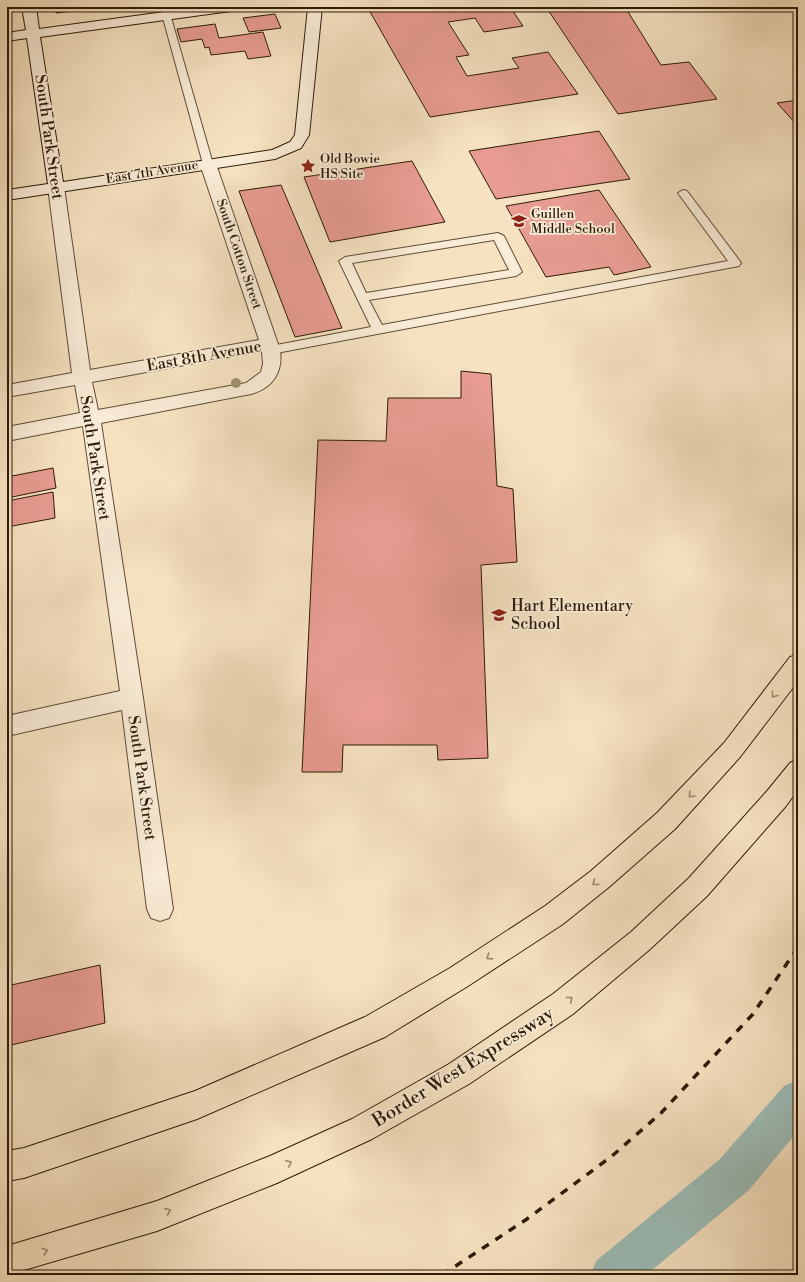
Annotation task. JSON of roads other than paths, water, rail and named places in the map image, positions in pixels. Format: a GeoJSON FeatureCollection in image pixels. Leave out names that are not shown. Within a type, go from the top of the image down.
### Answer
{"type":"FeatureCollection","features":[{"type":"Feature","properties":{"kind":"highway"},"geometry":{"type":"LineString","coordinates":[[7,1166],[24,1163],[197,1105],[375,1027],[459,977],[554,915],[600,879],[666,821],[732,750],[798,664]]}},
{"type":"Feature","properties":{"kind":"highway","name":"Border West Expressway"},"geometry":{"type":"LineString","coordinates":[[7,1261],[157,1216],[277,1168],[362,1129],[459,1074],[563,1004],[640,941],[698,886],[777,798],[798,770]]}},
{"type":"Feature","properties":{"kind":"street","name":"South Park Street"},"geometry":{"type":"LineString","coordinates":[[29,7],[82,377],[91,419],[132,698],[160,909]]}},
{"type":"Feature","properties":{"kind":"street"},"geometry":{"type":"LineString","coordinates":[[7,37],[34,34],[165,11],[231,7]]}},
{"type":"Feature","properties":{"kind":"street","name":"East 7th Avenue"},"geometry":{"type":"LineString","coordinates":[[7,195],[275,154],[296,145],[302,135],[315,7]]}},
{"type":"Feature","properties":{"kind":"street","name":"South Cotton Street"},"geometry":{"type":"LineString","coordinates":[[208,164],[270,347]]}},
{"type":"Feature","properties":{"kind":"street","name":"East 8th Avenue"},"geometry":{"type":"LineString","coordinates":[[7,391],[82,377],[270,347],[272,360],[270,373],[263,382],[251,388],[7,434]]}},
{"type":"Feature","properties":{"kind":"street"},"geometry":{"type":"LineString","coordinates":[[7,726],[132,698]]}},
{"type":"Feature","properties":{"kind":"lane"},"geometry":{"type":"LineString","coordinates":[[165,11],[208,164]]}},
{"type":"Feature","properties":{"kind":"lane"},"geometry":{"type":"LineString","coordinates":[[270,347],[378,330],[735,263],[683,193]]}},
{"type":"Feature","properties":{"kind":"lane"},"geometry":{"type":"LineString","coordinates":[[362,297],[516,272],[498,236],[345,261],[362,297],[378,330]]}},
{"type":"Feature","properties":{"kind":"waterway"},"geometry":{"type":"LineString","coordinates":[[612,1275],[734,1175],[798,1100]]}},
{"type":"Feature","properties":{"kind":"railway"},"geometry":{"type":"LineString","coordinates":[[442,1275],[527,1219],[612,1156],[661,1113],[753,1014],[798,947]]}},
{"type":"Feature","properties":{"kind":"place","name":"Old Bowie HS Site"},"geometry":{"type":"Point","coordinates":[308,166]}},
{"type":"Feature","properties":{"kind":"place","name":"Guillen Middle School"},"geometry":{"type":"Point","coordinates":[519,221]}},
{"type":"Feature","properties":{"kind":"place","name":"Hart Elementary School"},"geometry":{"type":"Point","coordinates":[499,615]}}]}
